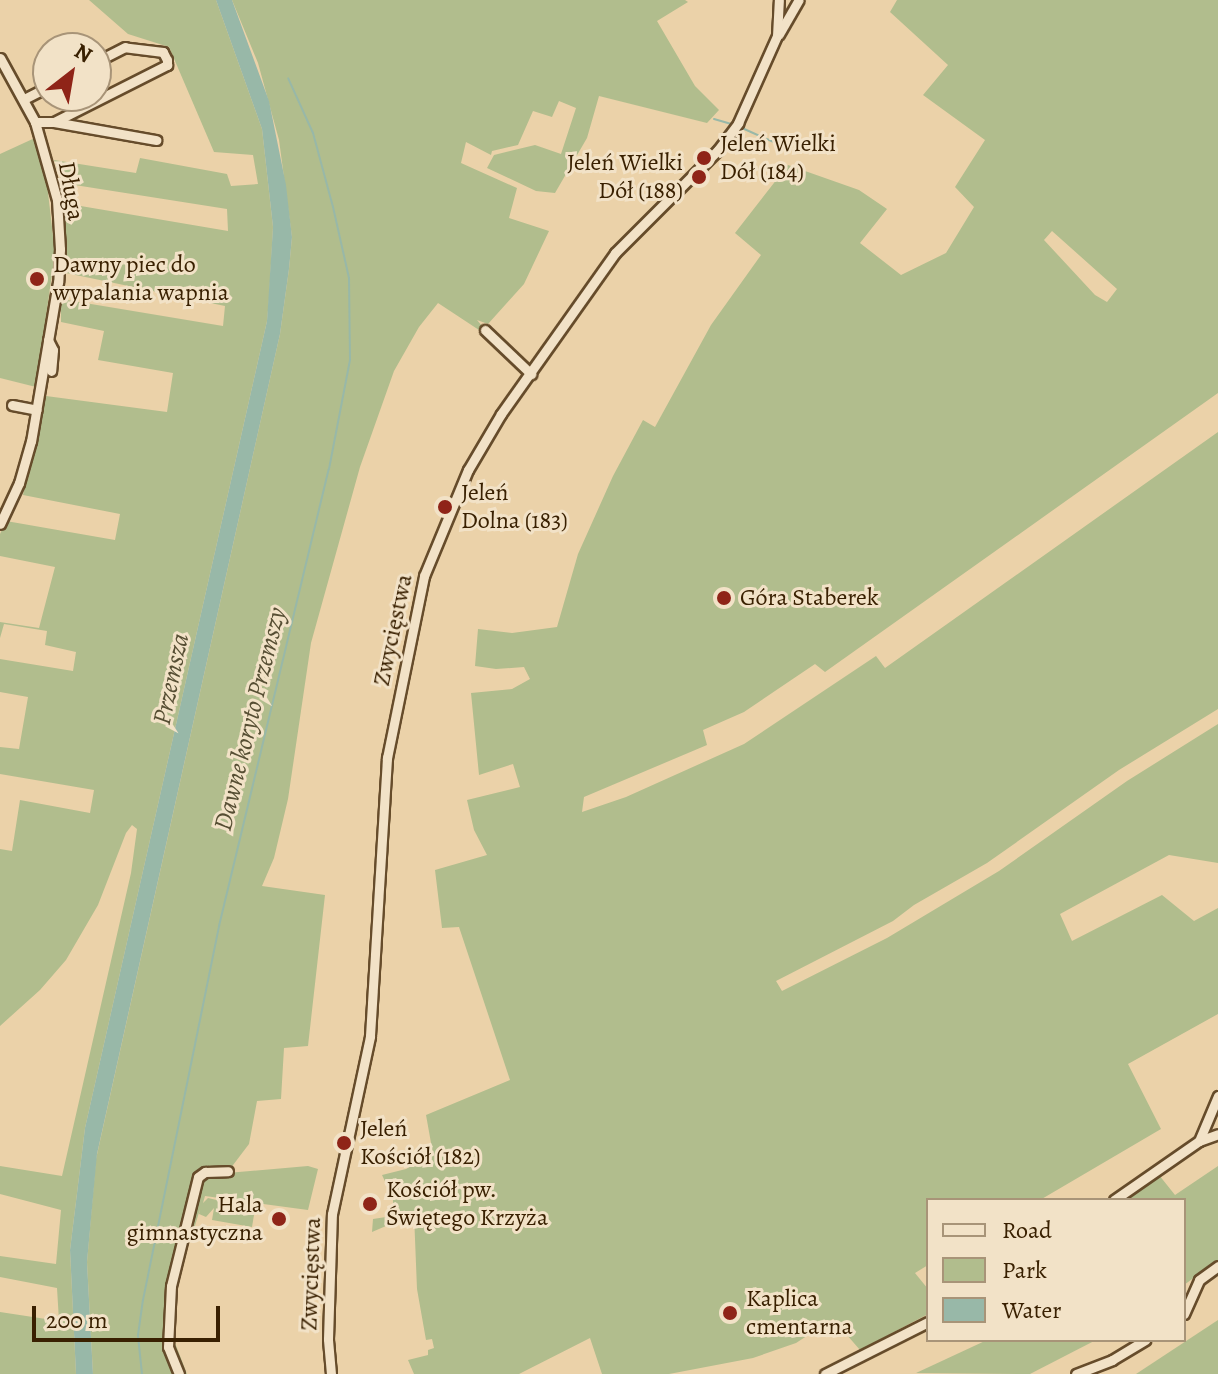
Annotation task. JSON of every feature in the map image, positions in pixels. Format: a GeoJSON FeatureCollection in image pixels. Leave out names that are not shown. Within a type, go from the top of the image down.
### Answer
{"type":"FeatureCollection","features":[{"type":"Feature","properties":{"kind":"street","name":"Zwycięstwa"},"geometry":{"type":"LineString","coordinates":[[331,1374],[328,1327],[332,1214],[370,1036],[387,758],[424,576],[468,470],[501,414],[615,253],[727,138],[747,106],[777,36],[779,0]]}},
{"type":"Feature","properties":{"kind":"street"},"geometry":{"type":"LineString","coordinates":[[777,36],[799,0]]}},
{"type":"Feature","properties":{"kind":"street"},"geometry":{"type":"LineString","coordinates":[[112,54],[125,47],[163,52],[167,65],[112,93]]}},
{"type":"Feature","properties":{"kind":"street","name":"Długa"},"geometry":{"type":"LineString","coordinates":[[0,58],[35,122],[53,181],[58,217],[58,282],[37,410],[19,483],[1,521]]}},
{"type":"Feature","properties":{"kind":"street"},"geometry":{"type":"LineString","coordinates":[[24,99],[32,95]]}},
{"type":"Feature","properties":{"kind":"street"},"geometry":{"type":"LineString","coordinates":[[54,122],[74,112]]}},
{"type":"Feature","properties":{"kind":"street"},"geometry":{"type":"LineString","coordinates":[[35,122],[54,122],[156,140]]}},
{"type":"Feature","properties":{"kind":"street"},"geometry":{"type":"LineString","coordinates":[[485,330],[531,374]]}},
{"type":"Feature","properties":{"kind":"street","name":"Długa"},"geometry":{"type":"LineString","coordinates":[[48,340],[53,350],[51,371]]}},
{"type":"Feature","properties":{"kind":"street"},"geometry":{"type":"LineString","coordinates":[[12,405],[37,410]]}},
{"type":"Feature","properties":{"kind":"street"},"geometry":{"type":"LineString","coordinates":[[1199,1141],[1218,1096]]}},
{"type":"Feature","properties":{"kind":"street"},"geometry":{"type":"LineString","coordinates":[[1117,1198],[1199,1141],[1218,1134]]}},
{"type":"Feature","properties":{"kind":"street"},"geometry":{"type":"LineString","coordinates":[[179,1374],[168,1347],[168,1307],[194,1192],[201,1174],[228,1171]]}},
{"type":"Feature","properties":{"kind":"street"},"geometry":{"type":"LineString","coordinates":[[1186,1309],[1199,1280],[1218,1266]]}},
{"type":"Feature","properties":{"kind":"street"},"geometry":{"type":"LineString","coordinates":[[825,1374],[926,1323]]}},
{"type":"Feature","properties":{"kind":"street"},"geometry":{"type":"LineString","coordinates":[[1076,1374],[1112,1360],[1142,1342]]}},
{"type":"Feature","properties":{"kind":"green space"},"geometry":{"type":"Polygon","coordinates":[[[89,0],[216,0],[262,129],[273,227],[269,299],[267,321],[85,1128],[70,1250],[76,1374],[0,1374],[0,1312],[59,1321],[57,1288],[0,1277],[0,1256],[56,1264],[61,1210],[0,1194],[0,1166],[62,1176],[131,873],[137,829],[132,825],[126,833],[98,905],[66,960],[40,990],[0,1026],[0,849],[12,851],[20,800],[90,813],[94,790],[0,774],[0,747],[19,749],[28,697],[0,692],[0,659],[73,671],[76,652],[45,645],[47,631],[4,624],[0,638],[0,622],[39,628],[55,567],[0,556],[0,534],[6,521],[115,540],[120,514],[23,495],[46,396],[167,412],[173,373],[98,360],[104,331],[61,322],[61,299],[223,326],[225,306],[66,273],[63,203],[228,231],[227,209],[62,183],[54,160],[136,173],[140,158],[227,174],[231,186],[258,184],[253,155],[214,152],[169,47],[128,34],[89,0]]]}},
{"type":"Feature","properties":{"kind":"green space"},"geometry":{"type":"Polygon","coordinates":[[[232,0],[685,0],[688,2],[657,21],[695,86],[719,110],[707,123],[599,96],[587,138],[555,193],[536,191],[487,168],[494,155],[535,145],[561,154],[576,108],[559,101],[552,117],[533,111],[518,145],[492,151],[491,155],[466,142],[461,163],[517,188],[509,218],[549,231],[524,284],[488,324],[477,320],[482,326],[479,330],[438,303],[419,327],[394,371],[360,467],[311,643],[288,799],[274,858],[262,886],[325,895],[308,1046],[284,1048],[281,1099],[257,1101],[249,1144],[227,1173],[308,1166],[318,1169],[308,1210],[205,1196],[203,1203],[208,1198],[255,1209],[252,1227],[212,1220],[214,1208],[206,1217],[199,1214],[200,1209],[191,1239],[186,1239],[171,1309],[172,1335],[187,1374],[93,1374],[87,1262],[96,1159],[280,334],[289,269],[292,237],[279,140],[258,63],[232,0]]]}},
{"type":"Feature","properties":{"kind":"green space"},"geometry":{"type":"Polygon","coordinates":[[[897,0],[1218,0],[1218,393],[825,672],[815,664],[744,712],[703,730],[707,745],[584,797],[582,812],[626,797],[744,744],[876,656],[885,668],[1218,432],[1218,709],[1119,770],[987,863],[914,905],[893,921],[776,981],[782,991],[887,938],[999,871],[1127,781],[1218,724],[1218,863],[1169,855],[1060,914],[1072,941],[1162,895],[1194,921],[1218,908],[1218,1014],[1128,1064],[1161,1129],[1043,1198],[926,1198],[926,1266],[915,1273],[926,1287],[926,1315],[860,1350],[833,1319],[796,1343],[753,1358],[669,1374],[602,1374],[590,1338],[519,1374],[414,1374],[408,1360],[428,1355],[428,1350],[434,1348],[432,1339],[426,1340],[417,1289],[414,1214],[372,1232],[373,1219],[386,1217],[393,1207],[393,1198],[382,1175],[406,1169],[433,1154],[426,1115],[510,1080],[459,927],[442,928],[435,870],[487,855],[474,830],[467,800],[520,787],[513,764],[479,775],[471,693],[512,689],[530,679],[524,667],[496,669],[475,666],[478,629],[512,633],[557,627],[578,554],[613,476],[643,420],[655,427],[711,325],[761,255],[735,233],[788,165],[859,190],[887,209],[860,243],[901,275],[946,253],[974,207],[955,187],[985,140],[923,95],[948,65],[890,12],[897,0]],[[1052,231],[1044,240],[1095,295],[1107,302],[1117,289],[1052,231]]]}},
{"type":"Feature","properties":{"kind":"green space"},"geometry":{"type":"Polygon","coordinates":[[[37,137],[47,184],[55,253],[36,387],[0,378],[0,154],[37,137]]]}},
{"type":"Feature","properties":{"kind":"green space"},"geometry":{"type":"Polygon","coordinates":[[[1218,1166],[1218,1260],[1186,1284],[1186,1198],[1124,1198],[1159,1175],[1175,1195],[1218,1166]]]}},
{"type":"Feature","properties":{"kind":"green space"},"geometry":{"type":"Polygon","coordinates":[[[1218,1320],[1218,1374],[1136,1374],[1186,1342],[1218,1320]]]}},
{"type":"Feature","properties":{"kind":"green space"},"geometry":{"type":"Polygon","coordinates":[[[983,1342],[1092,1342],[1030,1374],[916,1373],[983,1342]]]}},
{"type":"Feature","properties":{"kind":"water"},"geometry":{"type":"Polygon","coordinates":[[[216,0],[232,0],[269,101],[286,185],[292,237],[289,269],[280,334],[97,1154],[87,1262],[93,1374],[76,1374],[70,1250],[85,1128],[267,321],[273,227],[262,129],[216,0]]]}},
{"type":"Feature","properties":{"kind":"waterway","name":"Dawne koryto Przemszy"},"geometry":{"type":"LineString","coordinates":[[142,1374],[138,1335],[143,1300],[219,926],[329,469],[350,360],[349,278],[313,133],[288,78]]}},
{"type":"Feature","properties":{"kind":"waterway"},"geometry":{"type":"LineString","coordinates":[[714,119],[731,124]]}},
{"type":"Feature","properties":{"kind":"waterway"},"geometry":{"type":"LineString","coordinates":[[742,128],[787,148]]}},
{"type":"Feature","properties":{"kind":"place","name":"Jeleń Wielki Dół (184)"},"geometry":{"type":"Point","coordinates":[704,158]}},
{"type":"Feature","properties":{"kind":"place","name":"Jeleń Wielki Dół (188)"},"geometry":{"type":"Point","coordinates":[699,177]}},
{"type":"Feature","properties":{"kind":"place","name":"Dawny piec do wypalania wapnia"},"geometry":{"type":"Point","coordinates":[37,279]}},
{"type":"Feature","properties":{"kind":"place","name":"Jeleń Dolna (183)"},"geometry":{"type":"Point","coordinates":[445,507]}},
{"type":"Feature","properties":{"kind":"place","name":"Góra Staberek"},"geometry":{"type":"Point","coordinates":[724,598]}},
{"type":"Feature","properties":{"kind":"place","name":"Jeleń Kościół (182)"},"geometry":{"type":"Point","coordinates":[344,1143]}},
{"type":"Feature","properties":{"kind":"place","name":"Kościół pw. Świętego Krzyża"},"geometry":{"type":"Point","coordinates":[370,1204]}},
{"type":"Feature","properties":{"kind":"place","name":"Hala gimnastyczna"},"geometry":{"type":"Point","coordinates":[279,1219]}},
{"type":"Feature","properties":{"kind":"place","name":"Kaplica cmentarna"},"geometry":{"type":"Point","coordinates":[730,1313]}},
{"type":"Feature","properties":{"kind":"water label","name":"Przemsza"},"geometry":{"type":"Point","coordinates":[171,679]}}]}
